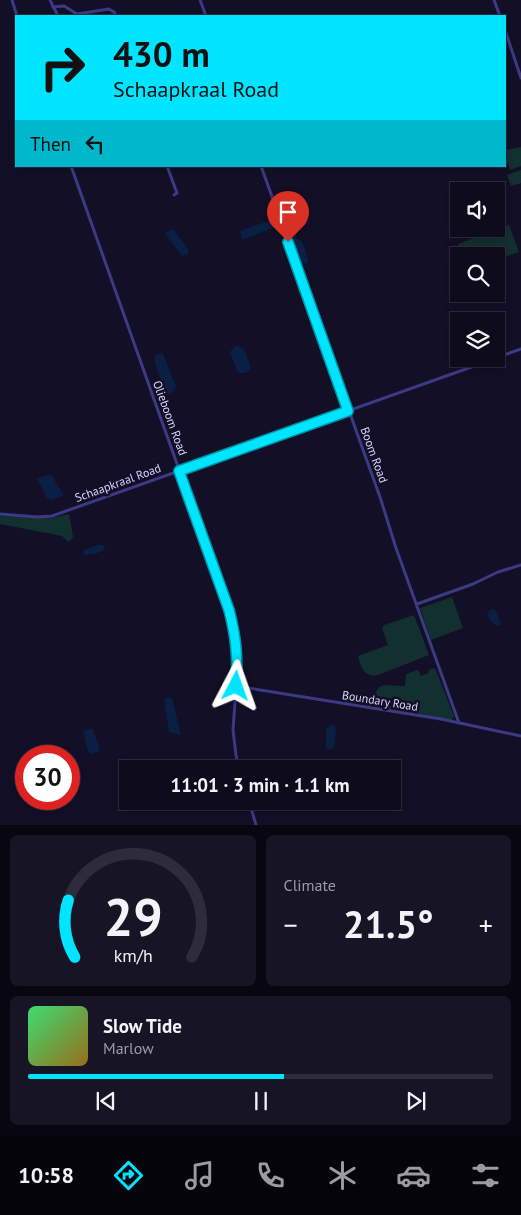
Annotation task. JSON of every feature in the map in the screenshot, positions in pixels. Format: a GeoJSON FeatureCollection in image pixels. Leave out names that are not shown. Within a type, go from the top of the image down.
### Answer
{"type":"FeatureCollection","features":[{"type":"Feature","properties":{"kind":"street"},"geometry":{"type":"LineString","coordinates":[[12,0],[17,15]]}},
{"type":"Feature","properties":{"kind":"street"},"geometry":{"type":"LineString","coordinates":[[50,0],[57,15]]}},
{"type":"Feature","properties":{"kind":"street"},"geometry":{"type":"LineString","coordinates":[[200,0],[206,15]]}},
{"type":"Feature","properties":{"kind":"street"},"geometry":{"type":"LineString","coordinates":[[494,0],[500,15]]}},
{"type":"Feature","properties":{"kind":"street"},"geometry":{"type":"LineString","coordinates":[[53,7],[65,6],[77,14],[109,9],[116,15]]}},
{"type":"Feature","properties":{"kind":"street"},"geometry":{"type":"LineString","coordinates":[[506,33],[521,78]]}},
{"type":"Feature","properties":{"kind":"street","name":"Olieboom Road"},"geometry":{"type":"LineString","coordinates":[[71,167],[229,610],[234,629],[238,660],[233,730],[237,760]]}},
{"type":"Feature","properties":{"kind":"street"},"geometry":{"type":"LineString","coordinates":[[167,167],[177,193],[174,195]]}},
{"type":"Feature","properties":{"kind":"street","name":"Boom Road"},"geometry":{"type":"LineString","coordinates":[[261,167],[459,723]]}},
{"type":"Feature","properties":{"kind":"street","name":"Schaapkraal Road"},"geometry":{"type":"LineString","coordinates":[[505,355],[521,349]]}},
{"type":"Feature","properties":{"kind":"street","name":"Schaapkraal Road"},"geometry":{"type":"LineString","coordinates":[[0,514],[36,517],[52,516],[470,367]]}},
{"type":"Feature","properties":{"kind":"street"},"geometry":{"type":"LineString","coordinates":[[417,604],[521,564]]}},
{"type":"Feature","properties":{"kind":"street","name":"Boundary Road"},"geometry":{"type":"LineString","coordinates":[[236,686],[459,723],[521,736]]}},
{"type":"Feature","properties":{"kind":"street"},"geometry":{"type":"LineString","coordinates":[[252,810],[256,825]]}},
{"type":"Feature","properties":{"kind":"green space"},"geometry":{"type":"Polygon","coordinates":[[[521,147],[521,166],[510,170],[506,150],[521,147]]]}},
{"type":"Feature","properties":{"kind":"green space"},"geometry":{"type":"Polygon","coordinates":[[[521,170],[521,183],[511,186],[507,175],[521,170]]]}},
{"type":"Feature","properties":{"kind":"green space"},"geometry":{"type":"Polygon","coordinates":[[[509,225],[519,252],[505,257],[505,247],[459,247],[458,244],[477,237],[505,237],[505,226],[509,225]]]}},
{"type":"Feature","properties":{"kind":"green space"},"geometry":{"type":"Polygon","coordinates":[[[69,514],[73,537],[69,542],[62,536],[0,524],[0,516],[52,518],[69,514]]]}},
{"type":"Feature","properties":{"kind":"green space"},"geometry":{"type":"Polygon","coordinates":[[[452,597],[463,628],[431,640],[420,608],[452,597]]]}},
{"type":"Feature","properties":{"kind":"green space"},"geometry":{"type":"Polygon","coordinates":[[[414,615],[429,655],[378,675],[366,673],[358,656],[388,645],[382,628],[384,625],[414,615]]]}},
{"type":"Feature","properties":{"kind":"green space"},"geometry":{"type":"Polygon","coordinates":[[[435,668],[454,716],[453,719],[366,705],[379,687],[384,685],[405,686],[406,674],[418,670],[421,676],[429,673],[428,670],[435,668]]]}},
{"type":"Feature","properties":{"kind":"water"},"geometry":{"type":"Polygon","coordinates":[[[274,219],[276,227],[242,239],[240,231],[274,219]]]}},
{"type":"Feature","properties":{"kind":"water"},"geometry":{"type":"Polygon","coordinates":[[[173,229],[189,250],[188,254],[182,256],[165,233],[173,229]]]}},
{"type":"Feature","properties":{"kind":"water"},"geometry":{"type":"Polygon","coordinates":[[[295,234],[297,235],[296,239],[300,240],[303,244],[308,263],[299,263],[290,239],[295,234]]]}},
{"type":"Feature","properties":{"kind":"water"},"geometry":{"type":"Polygon","coordinates":[[[236,345],[244,349],[251,368],[245,373],[238,373],[230,352],[236,345]]]}},
{"type":"Feature","properties":{"kind":"water"},"geometry":{"type":"Polygon","coordinates":[[[163,353],[176,385],[170,394],[166,392],[156,367],[154,357],[163,353]]]}},
{"type":"Feature","properties":{"kind":"water"},"geometry":{"type":"Polygon","coordinates":[[[51,475],[64,495],[53,500],[47,498],[37,479],[51,475]]]}},
{"type":"Feature","properties":{"kind":"water"},"geometry":{"type":"Polygon","coordinates":[[[104,545],[105,549],[98,553],[84,555],[84,550],[104,545]]]}},
{"type":"Feature","properties":{"kind":"water"},"geometry":{"type":"Polygon","coordinates":[[[492,609],[496,611],[501,624],[498,626],[489,618],[487,612],[492,609]]]}},
{"type":"Feature","properties":{"kind":"water"},"geometry":{"type":"Polygon","coordinates":[[[169,697],[172,698],[181,735],[169,732],[164,700],[169,697]]]}},
{"type":"Feature","properties":{"kind":"water"},"geometry":{"type":"Polygon","coordinates":[[[331,724],[335,726],[336,730],[334,748],[326,749],[326,729],[331,724]]]}},
{"type":"Feature","properties":{"kind":"water"},"geometry":{"type":"Polygon","coordinates":[[[93,729],[100,751],[91,754],[88,752],[83,731],[93,729]]]}},
{"type":"Feature","properties":{"kind":"route"},"geometry":{"type":"LineString","coordinates":[[236,686],[238,660],[234,629],[229,610],[179,471],[348,411],[288,242]]}}]}
